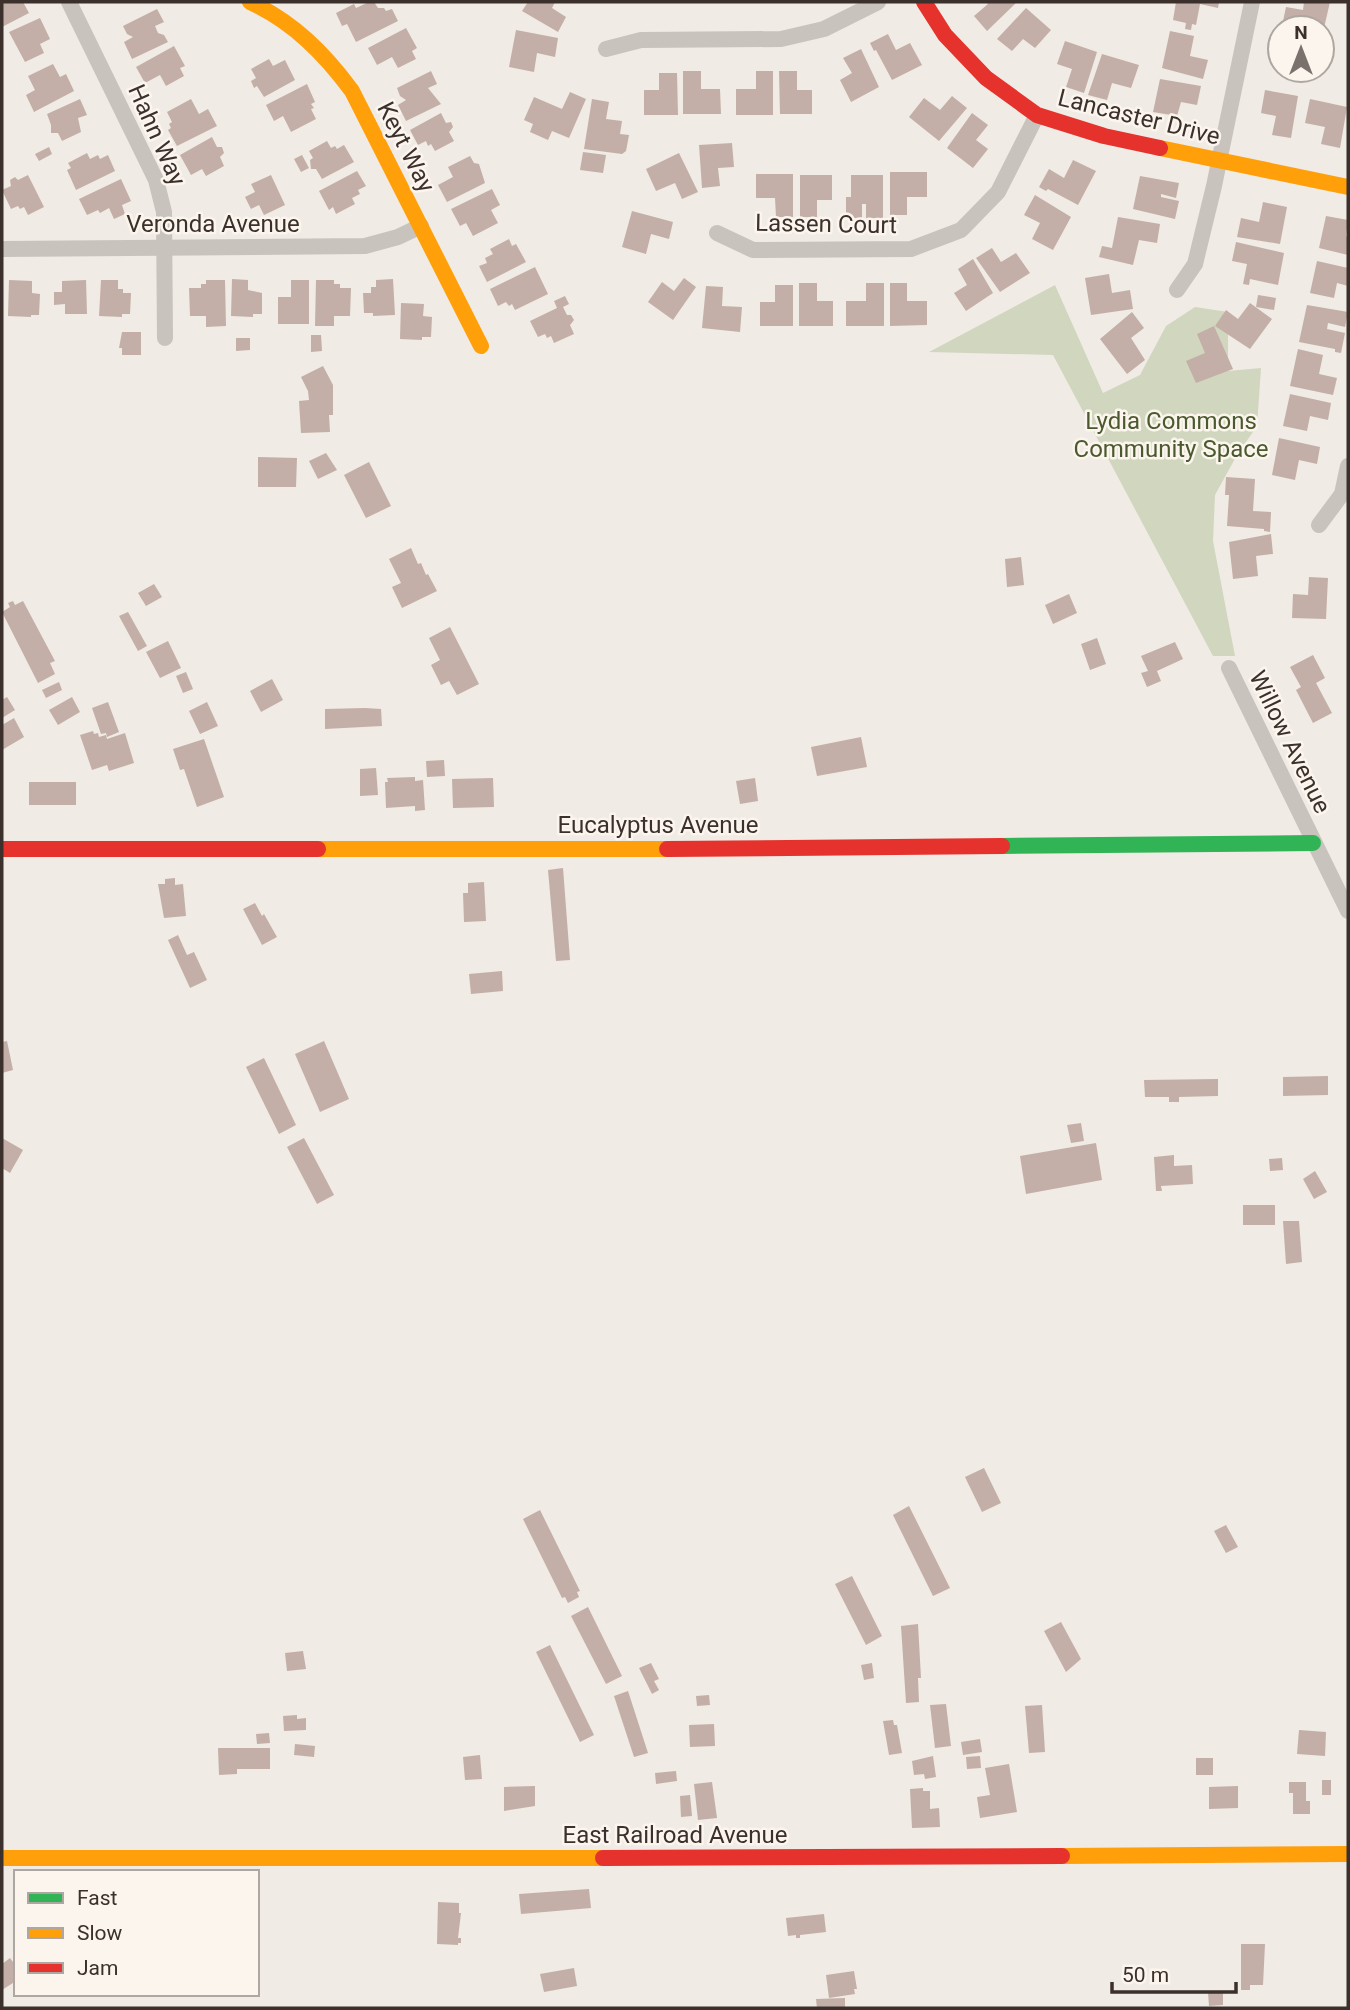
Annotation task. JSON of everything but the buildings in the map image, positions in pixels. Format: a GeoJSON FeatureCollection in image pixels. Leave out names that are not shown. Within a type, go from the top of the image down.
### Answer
{"type":"FeatureCollection","features":[{"type":"Feature","properties":{"kind":"street","name":"Keyt Way"},"geometry":{"type":"LineString","coordinates":[[250,2],[297,29],[339,73],[361,108],[481,346]]}},
{"type":"Feature","properties":{"kind":"street"},"geometry":{"type":"LineString","coordinates":[[607,49],[641,40],[781,38],[824,29],[878,2]]}},
{"type":"Feature","properties":{"kind":"street","name":"Lancaster Drive"},"geometry":{"type":"LineString","coordinates":[[924,2],[945,35],[985,78],[1037,115],[1104,136],[1348,187]]}},
{"type":"Feature","properties":{"kind":"street"},"geometry":{"type":"LineString","coordinates":[[1177,290],[1195,264],[1252,2]]}},
{"type":"Feature","properties":{"kind":"street","name":"Hahn Way"},"geometry":{"type":"LineString","coordinates":[[75,3],[156,180],[164,212],[165,338]]}},
{"type":"Feature","properties":{"kind":"street","name":"Lassen Court"},"geometry":{"type":"LineString","coordinates":[[717,233],[753,250],[911,249],[949,235],[961,230],[998,192],[1037,115]]}},
{"type":"Feature","properties":{"kind":"street","name":"Veronda Avenue"},"geometry":{"type":"LineString","coordinates":[[2,249],[365,246],[398,237],[421,226]]}},
{"type":"Feature","properties":{"kind":"street"},"geometry":{"type":"LineString","coordinates":[[1319,525],[1342,494],[1348,466]]}},
{"type":"Feature","properties":{"kind":"street","name":"Willow Avenue"},"geometry":{"type":"LineString","coordinates":[[1229,667],[1348,911]]}},
{"type":"Feature","properties":{"kind":"street","name":"Eucalyptus Avenue"},"geometry":{"type":"LineString","coordinates":[[2,849],[622,849],[1314,843]]}},
{"type":"Feature","properties":{"kind":"street","name":"East Railroad Avenue"},"geometry":{"type":"LineString","coordinates":[[2,1858],[1348,1854]]}},
{"type":"Feature","properties":{"kind":"green space","name":"Lydia Commons Community Space"},"geometry":{"type":"Polygon","coordinates":[[[1055,285],[1103,393],[1140,375],[1166,326],[1195,307],[1228,312],[1228,371],[1261,368],[1257,426],[1215,495],[1213,541],[1235,656],[1213,656],[1053,355],[929,352],[1055,285]]]}},
{"type":"Feature","properties":{"kind":"traffic: fast"},"geometry":{"type":"LineString","coordinates":[[1002,846],[1313,843]]}},
{"type":"Feature","properties":{"kind":"traffic: slow"},"geometry":{"type":"LineString","coordinates":[[250,2],[280,19],[307,40],[352,91],[481,346]]}},
{"type":"Feature","properties":{"kind":"traffic: slow"},"geometry":{"type":"LineString","coordinates":[[1160,148],[1348,187]]}},
{"type":"Feature","properties":{"kind":"traffic: slow"},"geometry":{"type":"LineString","coordinates":[[318,849],[667,849]]}},
{"type":"Feature","properties":{"kind":"traffic: slow"},"geometry":{"type":"LineString","coordinates":[[1062,1856],[1348,1854]]}},
{"type":"Feature","properties":{"kind":"traffic: slow"},"geometry":{"type":"LineString","coordinates":[[2,1858],[603,1858]]}},
{"type":"Feature","properties":{"kind":"traffic: jam"},"geometry":{"type":"LineString","coordinates":[[924,2],[945,35],[986,78],[1037,115],[1104,136],[1160,148]]}},
{"type":"Feature","properties":{"kind":"traffic: jam"},"geometry":{"type":"LineString","coordinates":[[667,849],[1002,846]]}},
{"type":"Feature","properties":{"kind":"traffic: jam"},"geometry":{"type":"LineString","coordinates":[[2,849],[318,849]]}},
{"type":"Feature","properties":{"kind":"traffic: jam"},"geometry":{"type":"LineString","coordinates":[[603,1858],[1062,1856]]}}]}
